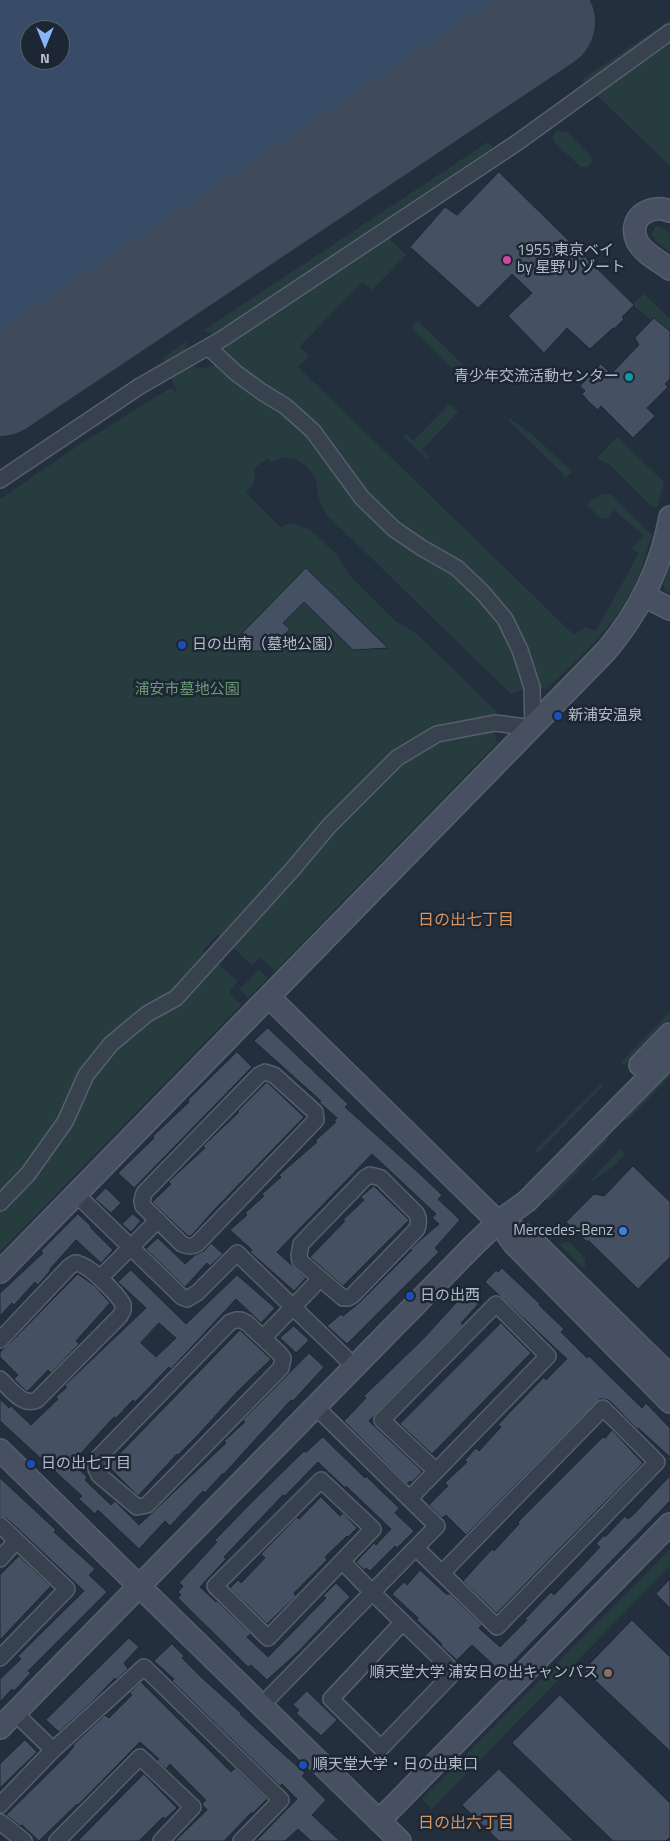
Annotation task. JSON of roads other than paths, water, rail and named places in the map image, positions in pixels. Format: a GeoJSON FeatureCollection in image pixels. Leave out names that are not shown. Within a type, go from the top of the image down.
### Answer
{"type":"FeatureCollection","features":[{"type":"Feature","properties":{"kind":"street"},"geometry":{"type":"LineString","coordinates":[[0,480],[140,386],[208,347],[518,142],[670,32]]}},
{"type":"Feature","properties":{"kind":"street"},"geometry":{"type":"LineString","coordinates":[[670,211],[654,208],[645,212],[636,222],[634,228],[636,240],[640,246],[670,269]]}},
{"type":"Feature","properties":{"kind":"street"},"geometry":{"type":"LineString","coordinates":[[208,347],[236,373],[262,392],[286,406],[313,431],[362,498],[394,529],[457,568],[483,593],[505,619],[520,650],[532,688],[533,728]]}},
{"type":"Feature","properties":{"kind":"street"},"geometry":{"type":"LineString","coordinates":[[0,1272],[533,728],[606,651],[632,618],[644,596],[662,553],[670,517]]}},
{"type":"Feature","properties":{"kind":"street"},"geometry":{"type":"LineString","coordinates":[[644,596],[670,609]]}},
{"type":"Feature","properties":{"kind":"street"},"geometry":{"type":"LineString","coordinates":[[0,1203],[28,1174],[60,1130],[86,1075],[111,1044],[147,1014],[176,998],[292,870],[329,826],[397,758],[437,734],[495,723],[533,728]]}},
{"type":"Feature","properties":{"kind":"street"},"geometry":{"type":"LineString","coordinates":[[269,996],[498,1222],[514,1244],[670,1402]]}},
{"type":"Feature","properties":{"kind":"street"},"geometry":{"type":"LineString","coordinates":[[498,1222],[517,1190],[670,1034]]}},
{"type":"Feature","properties":{"kind":"street"},"geometry":{"type":"LineString","coordinates":[[0,1728],[498,1222],[527,1201],[670,1056]]}},
{"type":"Feature","properties":{"kind":"street"},"geometry":{"type":"LineString","coordinates":[[265,1072],[274,1075],[315,1112],[316,1120],[314,1124],[198,1244],[193,1246],[182,1244],[158,1220],[143,1206],[144,1193],[259,1075],[265,1072]]}},
{"type":"Feature","properties":{"kind":"street"},"geometry":{"type":"LineString","coordinates":[[370,1175],[380,1178],[416,1212],[419,1217],[417,1229],[348,1298],[342,1298],[320,1279],[300,1260],[299,1249],[301,1244],[364,1178],[370,1175]]}},
{"type":"Feature","properties":{"kind":"street"},"geometry":{"type":"LineString","coordinates":[[76,1194],[177,1294],[187,1299],[197,1293],[237,1253],[355,1367]]}},
{"type":"Feature","properties":{"kind":"street"},"geometry":{"type":"LineString","coordinates":[[100,1278],[158,1220]]}},
{"type":"Feature","properties":{"kind":"street"},"geometry":{"type":"LineString","coordinates":[[498,1222],[529,1237],[670,1376]]}},
{"type":"Feature","properties":{"kind":"street"},"geometry":{"type":"LineString","coordinates":[[0,1340],[69,1267],[75,1263],[83,1264],[100,1278],[123,1304],[120,1316],[37,1400],[33,1402],[22,1400],[0,1379]]}},
{"type":"Feature","properties":{"kind":"street"},"geometry":{"type":"LineString","coordinates":[[264,1338],[320,1279]]}},
{"type":"Feature","properties":{"kind":"street"},"geometry":{"type":"LineString","coordinates":[[410,1498],[548,1356],[496,1304],[382,1420],[436,1471]]}},
{"type":"Feature","properties":{"kind":"street"},"geometry":{"type":"LineString","coordinates":[[241,1320],[264,1338],[282,1358],[281,1368],[147,1505],[136,1508],[99,1475],[96,1469],[98,1458],[230,1322],[241,1320]]}},
{"type":"Feature","properties":{"kind":"street"},"geometry":{"type":"LineString","coordinates":[[261,1706],[437,1526],[316,1406]]}},
{"type":"Feature","properties":{"kind":"street"},"geometry":{"type":"LineString","coordinates":[[416,1548],[497,1627],[657,1462],[603,1408],[442,1573]]}},
{"type":"Feature","properties":{"kind":"street"},"geometry":{"type":"LineString","coordinates":[[0,1450],[400,1841]]}},
{"type":"Feature","properties":{"kind":"street"},"geometry":{"type":"LineString","coordinates":[[321,1480],[373,1530],[342,1562],[268,1638],[215,1586],[321,1480]]}},
{"type":"Feature","properties":{"kind":"street"},"geometry":{"type":"LineString","coordinates":[[379,1821],[670,1524]]}},
{"type":"Feature","properties":{"kind":"street"},"geometry":{"type":"LineString","coordinates":[[0,1525],[67,1589],[0,1658]]}},
{"type":"Feature","properties":{"kind":"street"},"geometry":{"type":"LineString","coordinates":[[0,1558],[16,1541]]}},
{"type":"Feature","properties":{"kind":"street"},"geometry":{"type":"LineString","coordinates":[[342,1562],[454,1672],[381,1748],[331,1699],[403,1622]]}},
{"type":"Feature","properties":{"kind":"street"},"geometry":{"type":"LineString","coordinates":[[0,1805],[53,1750],[144,1667],[281,1800],[241,1841]]}},
{"type":"Feature","properties":{"kind":"street"},"geometry":{"type":"LineString","coordinates":[[15,1713],[53,1750]]}},
{"type":"Feature","properties":{"kind":"street"},"geometry":{"type":"LineString","coordinates":[[57,1841],[140,1757],[193,1807],[160,1841]]}},
{"type":"Feature","properties":{"kind":"street"},"geometry":{"type":"LineString","coordinates":[[0,1822],[24,1841]]}},
{"type":"Feature","properties":{"kind":"water"},"geometry":{"type":"Polygon","coordinates":[[[0,0],[551,0],[0,368],[0,0]]]}},
{"type":"Feature","properties":{"kind":"place","name":"1955 東京ベイ by 星野リゾート"},"geometry":{"type":"Point","coordinates":[507,260]}},
{"type":"Feature","properties":{"kind":"place","name":"青少年交流活動センター"},"geometry":{"type":"Point","coordinates":[629,377]}},
{"type":"Feature","properties":{"kind":"place","name":"日の出南（墓地公園）"},"geometry":{"type":"Point","coordinates":[182,645]}},
{"type":"Feature","properties":{"kind":"place","name":"新浦安温泉"},"geometry":{"type":"Point","coordinates":[558,716]}},
{"type":"Feature","properties":{"kind":"place","name":"Mercedes-Benz"},"geometry":{"type":"Point","coordinates":[623,1231]}},
{"type":"Feature","properties":{"kind":"place","name":"日の出西"},"geometry":{"type":"Point","coordinates":[410,1296]}},
{"type":"Feature","properties":{"kind":"place","name":"日の出七丁目"},"geometry":{"type":"Point","coordinates":[31,1464]}},
{"type":"Feature","properties":{"kind":"place","name":"順天堂大学 浦安日の出キャンパス"},"geometry":{"type":"Point","coordinates":[608,1673]}},
{"type":"Feature","properties":{"kind":"place","name":"順天堂大学・日の出東口"},"geometry":{"type":"Point","coordinates":[303,1765]}},
{"type":"Feature","properties":{"kind":"district","name":"日の出七丁目"},"geometry":{"type":"Point","coordinates":[466,921]}},
{"type":"Feature","properties":{"kind":"district","name":"日の出六丁目"},"geometry":{"type":"Point","coordinates":[466,1824]}},
{"type":"Feature","properties":{"kind":"park label","name":"浦安市墓地公園"},"geometry":{"type":"Point","coordinates":[187,690]}}]}
